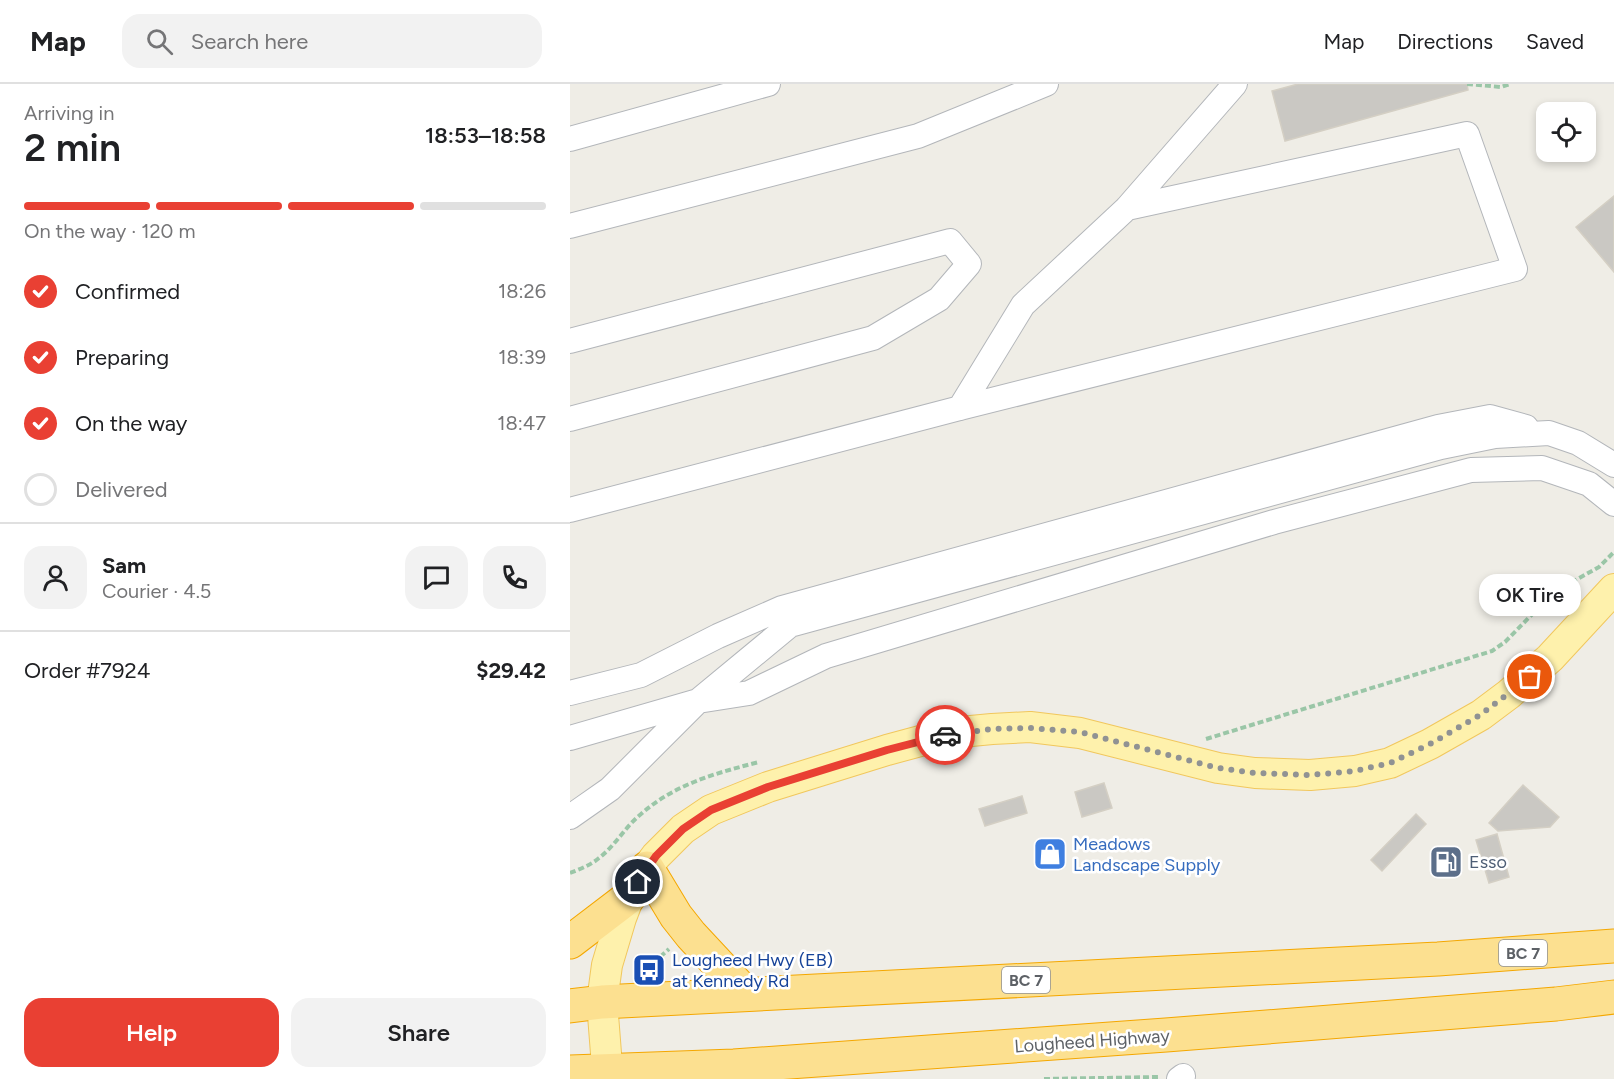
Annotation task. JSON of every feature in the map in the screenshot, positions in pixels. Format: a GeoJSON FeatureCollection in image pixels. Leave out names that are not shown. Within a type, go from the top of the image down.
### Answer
{"type":"FeatureCollection","features":[{"type":"Feature","properties":{"kind":"highway"},"geometry":{"type":"LineString","coordinates":[[647,868],[676,916],[746,994]]}},
{"type":"Feature","properties":{"kind":"highway"},"geometry":{"type":"LineString","coordinates":[[570,942],[629,897]]}},
{"type":"Feature","properties":{"kind":"highway","name":"BC 7"},"geometry":{"type":"LineString","coordinates":[[570,1006],[602,1002],[746,994],[1438,959],[1614,946]]}},
{"type":"Feature","properties":{"kind":"highway","name":"Lougheed Highway"},"geometry":{"type":"LineString","coordinates":[[570,1072],[607,1075],[725,1073],[1556,1004],[1614,997]]}},
{"type":"Feature","properties":{"kind":"main road"},"geometry":{"type":"LineString","coordinates":[[607,1075],[602,1002],[607,965],[629,897],[656,856],[683,829],[711,810],[777,784],[887,750],[950,733],[992,729],[1030,728],[1080,732],[1218,768],[1255,773],[1310,775],[1355,771],[1390,763],[1430,744],[1480,715],[1509,694],[1550,658],[1614,589]]}},
{"type":"Feature","properties":{"kind":"lane"},"geometry":{"type":"LineString","coordinates":[[570,139],[768,84]]}},
{"type":"Feature","properties":{"kind":"lane"},"geometry":{"type":"LineString","coordinates":[[570,226],[918,136],[1046,84]]}},
{"type":"Feature","properties":{"kind":"lane"},"geometry":{"type":"LineString","coordinates":[[960,408],[1023,305],[1127,208],[1235,84]]}},
{"type":"Feature","properties":{"kind":"lane"},"geometry":{"type":"LineString","coordinates":[[570,510],[960,408],[1515,269],[1467,134],[1127,208]]}},
{"type":"Feature","properties":{"kind":"lane"},"geometry":{"type":"LineString","coordinates":[[570,341],[950,241],[969,264],[939,299],[873,338],[570,419]]}},
{"type":"Feature","properties":{"kind":"lane"},"geometry":{"type":"LineString","coordinates":[[570,693],[641,675],[718,636],[782,608],[1438,427],[1490,417],[1578,443],[1614,465]]}},
{"type":"Feature","properties":{"kind":"lane"},"geometry":{"type":"LineString","coordinates":[[570,817],[610,789],[698,702],[790,625],[1441,447],[1495,436],[1549,433]]}},
{"type":"Feature","properties":{"kind":"lane"},"geometry":{"type":"LineString","coordinates":[[570,738],[698,702],[749,693],[826,656],[1274,522],[1471,470],[1542,468],[1589,484],[1614,504]]}},
{"type":"Feature","properties":{"kind":"path"},"geometry":{"type":"LineString","coordinates":[[1467,84],[1502,87],[1510,84]]}},
{"type":"Feature","properties":{"kind":"path"},"geometry":{"type":"LineString","coordinates":[[650,970],[652,964],[677,943]]}},
{"type":"Feature","properties":{"kind":"path"},"geometry":{"type":"LineString","coordinates":[[636,963],[652,964]]}},
{"type":"Feature","properties":{"kind":"path"},"geometry":{"type":"LineString","coordinates":[[1044,1079],[1181,1077]]}},
{"type":"Feature","properties":{"kind":"building"},"geometry":{"type":"Polygon","coordinates":[[[1298,84],[1467,84],[1468,90],[1285,141],[1272,91],[1298,84]]]}},
{"type":"Feature","properties":{"kind":"building"},"geometry":{"type":"Polygon","coordinates":[[[1614,196],[1614,272],[1576,227],[1614,196]]]}},
{"type":"Feature","properties":{"kind":"building"},"geometry":{"type":"Polygon","coordinates":[[[1104,783],[1112,808],[1082,817],[1075,792],[1104,783]]]}},
{"type":"Feature","properties":{"kind":"building"},"geometry":{"type":"Polygon","coordinates":[[[1523,785],[1559,817],[1550,827],[1498,831],[1489,823],[1523,785]]]}},
{"type":"Feature","properties":{"kind":"building"},"geometry":{"type":"Polygon","coordinates":[[[1022,796],[1027,813],[985,826],[979,809],[1022,796]]]}},
{"type":"Feature","properties":{"kind":"building"},"geometry":{"type":"Polygon","coordinates":[[[1416,814],[1426,824],[1382,871],[1371,860],[1416,814]]]}},
{"type":"Feature","properties":{"kind":"building"},"geometry":{"type":"Polygon","coordinates":[[[1497,834],[1509,877],[1489,883],[1476,840],[1497,834]]]}},
{"type":"Feature","properties":{"kind":"way so far"},"geometry":{"type":"LineString","coordinates":[[945,735],[992,729],[1030,728],[1080,732],[1218,768],[1255,773],[1310,775],[1355,771],[1390,763],[1430,744],[1480,715],[1530,677]]}},
{"type":"Feature","properties":{"kind":"place","name":"OK Tire"},"geometry":{"type":"Point","coordinates":[1530,677]}},
{"type":"Feature","properties":{"kind":"place","name":"Meadows Landscape Supply"},"geometry":{"type":"Point","coordinates":[1050,854]}},
{"type":"Feature","properties":{"kind":"place","name":"Esso"},"geometry":{"type":"Point","coordinates":[1446,862]}},
{"type":"Feature","properties":{"kind":"place","name":"Lougheed Hwy (EB) at Kennedy Rd"},"geometry":{"type":"Point","coordinates":[649,970]}},
{"type":"Feature","properties":{"kind":"route"},"geometry":{"type":"LineString","coordinates":[[638,882],[656,856],[683,829],[711,810],[768,787],[887,750],[945,735]]}}]}
